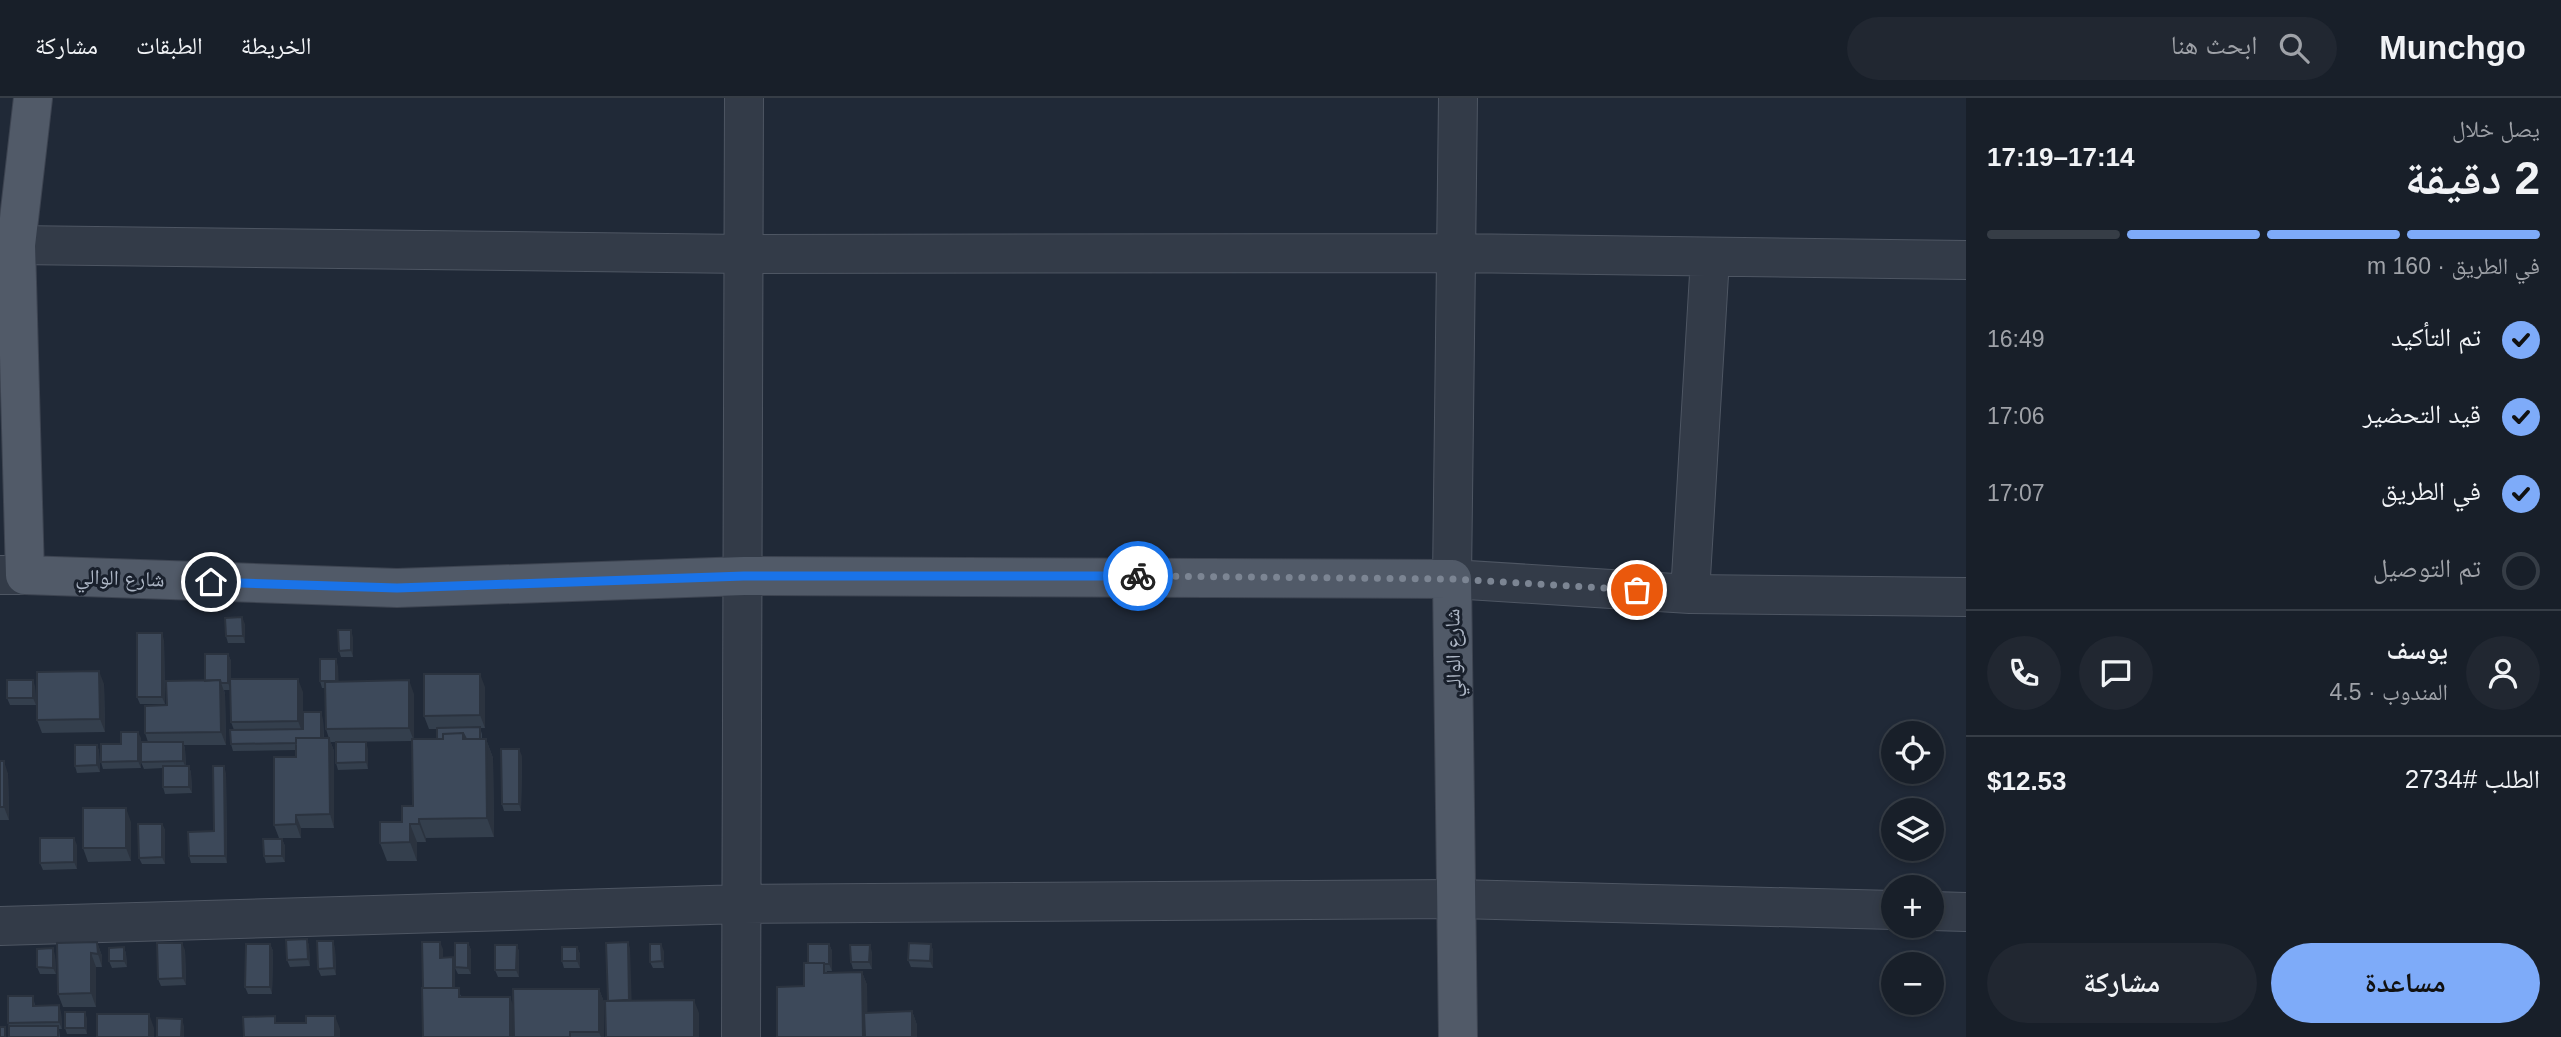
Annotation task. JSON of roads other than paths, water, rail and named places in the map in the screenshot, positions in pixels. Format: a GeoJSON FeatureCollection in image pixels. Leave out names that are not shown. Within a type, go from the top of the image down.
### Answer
{"type":"FeatureCollection","features":[{"type":"Feature","properties":{"kind":"main road","name":"شارع الوالي"},"geometry":{"type":"LineString","coordinates":[[33,98],[16,245],[13,575],[397,588],[744,576],[1452,579],[1458,1037]]}},
{"type":"Feature","properties":{"kind":"street"},"geometry":{"type":"LineString","coordinates":[[741,1037],[744,98]]}},
{"type":"Feature","properties":{"kind":"street"},"geometry":{"type":"LineString","coordinates":[[1458,98],[1452,579],[1690,594],[1966,597]]}},
{"type":"Feature","properties":{"kind":"street"},"geometry":{"type":"LineString","coordinates":[[16,245],[745,254],[1457,253],[1966,260]]}},
{"type":"Feature","properties":{"kind":"street"},"geometry":{"type":"LineString","coordinates":[[1690,594],[1710,258]]}},
{"type":"Feature","properties":{"kind":"street"},"geometry":{"type":"LineString","coordinates":[[0,926],[743,904],[1456,899],[1881,910]]}},
{"type":"Feature","properties":{"kind":"street"},"geometry":{"type":"LineString","coordinates":[[1944,911],[1966,912]]}}]}
